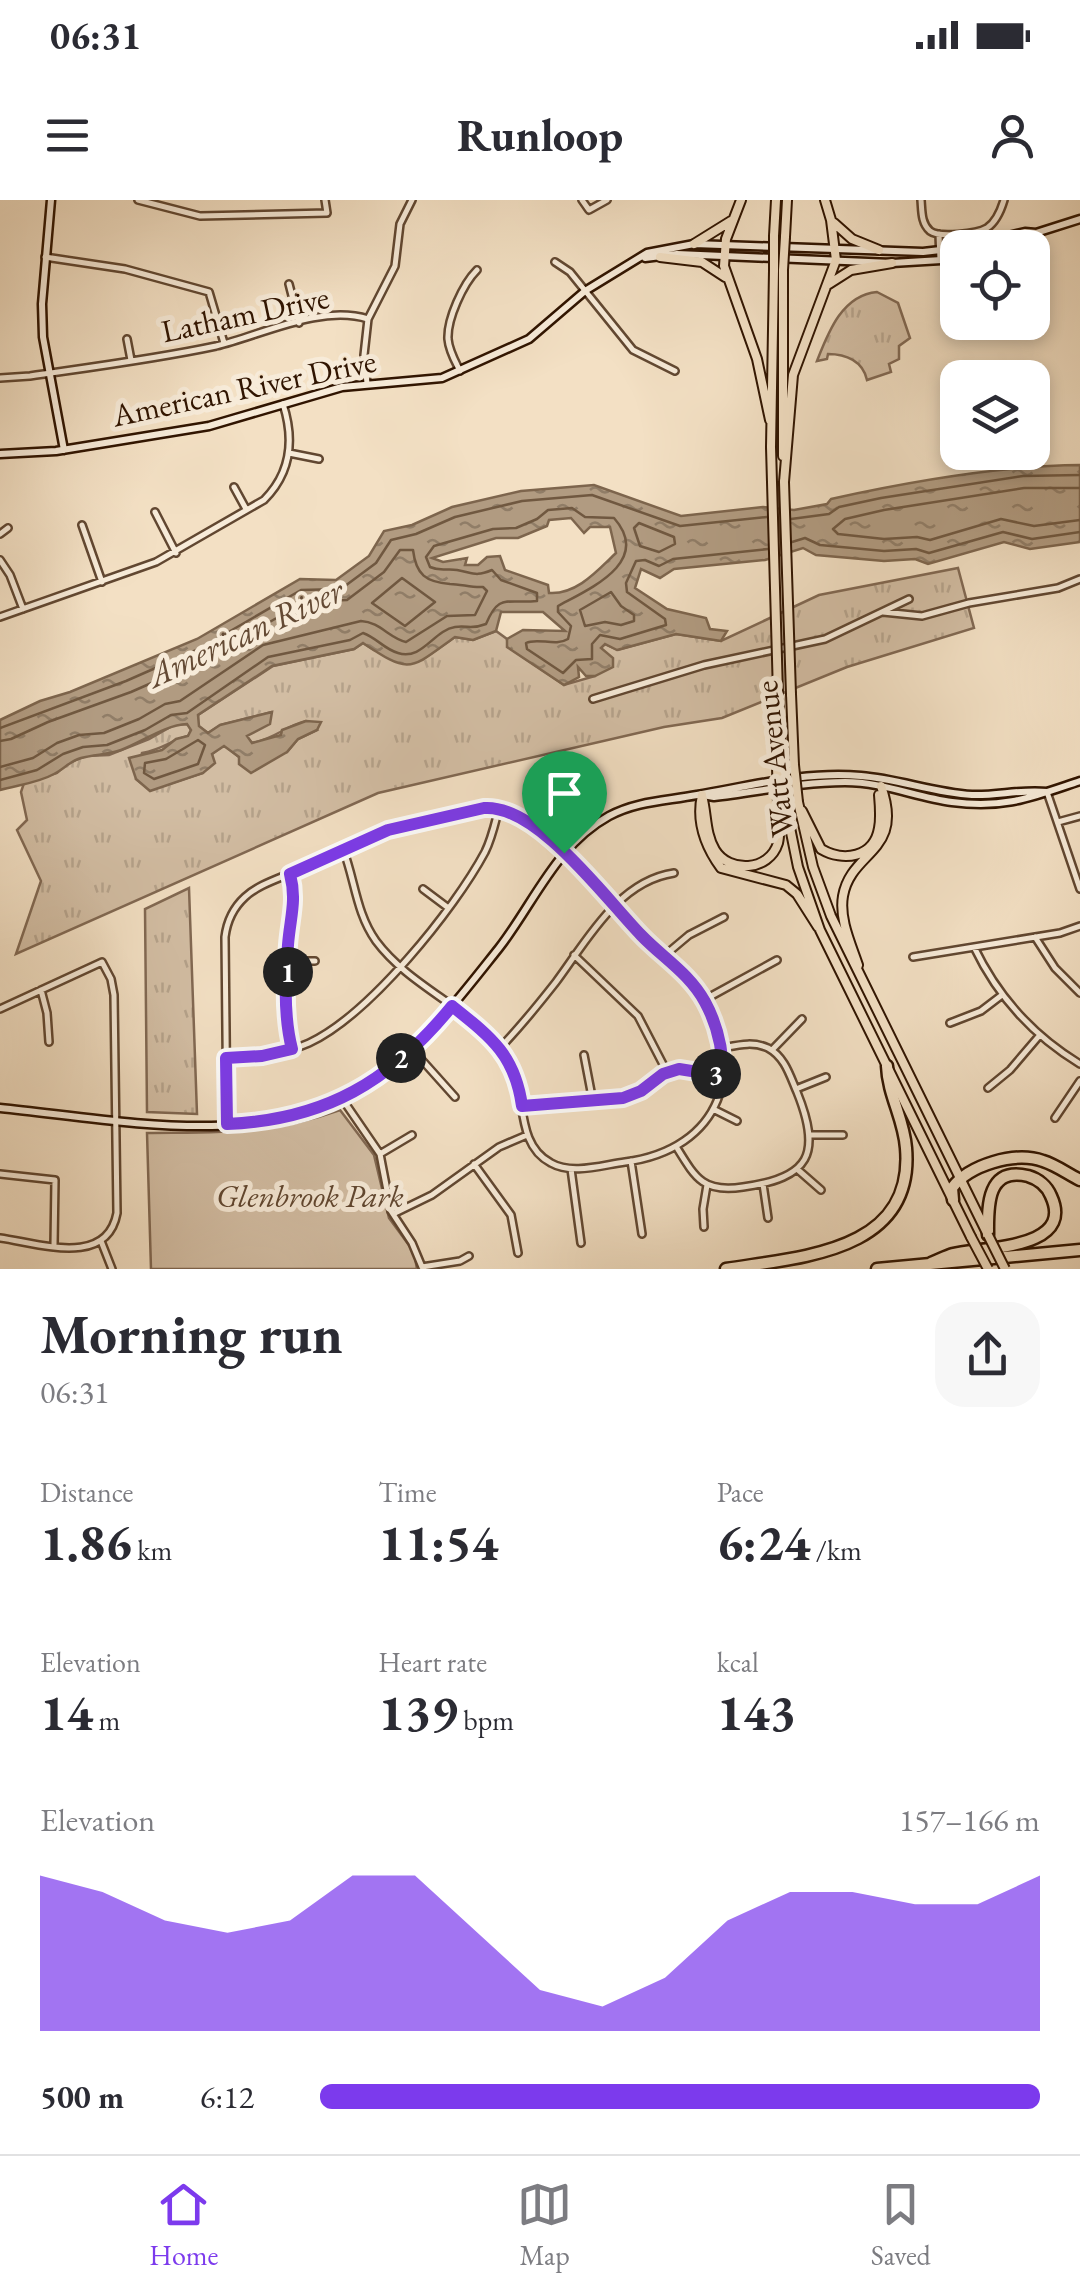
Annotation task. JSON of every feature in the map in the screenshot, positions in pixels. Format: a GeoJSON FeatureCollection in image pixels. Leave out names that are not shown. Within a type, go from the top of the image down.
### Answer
{"type":"FeatureCollection","features":[{"type":"Feature","properties":{"kind":"highway"},"geometry":{"type":"LineString","coordinates":[[726,1269],[844,1248],[884,1218],[898,1194],[907,1151],[888,1084],[888,1066]]}},
{"type":"Feature","properties":{"kind":"highway"},"geometry":{"type":"LineString","coordinates":[[952,1200],[952,1188],[959,1179],[1012,1159],[1036,1159],[1080,1180]]}},
{"type":"Feature","properties":{"kind":"highway"},"geometry":{"type":"LineString","coordinates":[[932,1263],[952,1254],[1027,1241],[1048,1227],[1054,1203],[1044,1185],[1016,1175],[996,1186],[986,1206],[988,1235]]}},
{"type":"Feature","properties":{"kind":"highway"},"geometry":{"type":"LineString","coordinates":[[878,1269],[1080,1250]]}},
{"type":"Feature","properties":{"kind":"main road"},"geometry":{"type":"LineString","coordinates":[[741,200],[724,256],[728,280],[757,359],[770,420]]}},
{"type":"Feature","properties":{"kind":"main road","name":"Watt Avenue"},"geometry":{"type":"LineString","coordinates":[[776,200],[774,236],[785,446],[791,694],[800,820],[822,892],[850,959],[1005,1269]]}},
{"type":"Feature","properties":{"kind":"main road","name":"Watt Avenue"},"geometry":{"type":"LineString","coordinates":[[787,200],[778,270],[770,420],[782,803],[820,930],[988,1269]]}},
{"type":"Feature","properties":{"kind":"main road"},"geometry":{"type":"LineString","coordinates":[[785,446],[793,375],[836,260],[832,220],[825,200]]}},
{"type":"Feature","properties":{"kind":"main road"},"geometry":{"type":"LineString","coordinates":[[694,244],[734,218]]}},
{"type":"Feature","properties":{"kind":"main road"},"geometry":{"type":"LineString","coordinates":[[832,220],[852,240],[879,250]]}},
{"type":"Feature","properties":{"kind":"main road"},"geometry":{"type":"LineString","coordinates":[[660,257],[702,262],[728,280]]}},
{"type":"Feature","properties":{"kind":"main road"},"geometry":{"type":"LineString","coordinates":[[826,286],[852,270],[892,263]]}},
{"type":"Feature","properties":{"kind":"main road"},"geometry":{"type":"LineString","coordinates":[[798,802],[821,848],[844,858],[855,856],[870,846],[880,830],[881,786]]}},
{"type":"Feature","properties":{"kind":"main road"},"geometry":{"type":"LineString","coordinates":[[862,978],[842,901],[851,876],[877,849],[886,832],[881,786]]}},
{"type":"Feature","properties":{"kind":"main road"},"geometry":{"type":"LineString","coordinates":[[702,795],[708,834],[716,853],[745,867],[760,864],[774,852],[782,803]]}},
{"type":"Feature","properties":{"kind":"main road"},"geometry":{"type":"LineString","coordinates":[[702,795],[699,807],[704,838],[721,868],[786,885],[820,930]]}},
{"type":"Feature","properties":{"kind":"street"},"geometry":{"type":"LineString","coordinates":[[50,200],[43,337],[64,450]]}},
{"type":"Feature","properties":{"kind":"street"},"geometry":{"type":"LineString","coordinates":[[141,200],[200,216],[327,213],[325,200]]}},
{"type":"Feature","properties":{"kind":"street"},"geometry":{"type":"LineString","coordinates":[[367,383],[364,355],[368,320],[395,266],[400,224],[412,200]]}},
{"type":"Feature","properties":{"kind":"street"},"geometry":{"type":"LineString","coordinates":[[582,200],[589,210],[607,200]]}},
{"type":"Feature","properties":{"kind":"street"},"geometry":{"type":"LineString","coordinates":[[921,200],[923,222],[939,234],[985,230],[996,219],[1004,200]]}},
{"type":"Feature","properties":{"kind":"street","name":"American River Drive"},"geometry":{"type":"LineString","coordinates":[[1045,230],[1080,219]]}},
{"type":"Feature","properties":{"kind":"street"},"geometry":{"type":"LineString","coordinates":[[939,234],[940,250]]}},
{"type":"Feature","properties":{"kind":"street","name":"American River Drive"},"geometry":{"type":"LineString","coordinates":[[0,454],[64,450],[209,426],[367,383],[422,382],[460,371],[529,339],[585,290],[657,250],[694,244],[940,250]]}},
{"type":"Feature","properties":{"kind":"street","name":"American River Drive"},"geometry":{"type":"LineString","coordinates":[[644,258],[678,254],[892,263],[940,260]]}},
{"type":"Feature","properties":{"kind":"street"},"geometry":{"type":"LineString","coordinates":[[46,257],[125,270],[209,292],[224,344]]}},
{"type":"Feature","properties":{"kind":"street"},"geometry":{"type":"LineString","coordinates":[[556,262],[567,269],[633,350],[675,371]]}},
{"type":"Feature","properties":{"kind":"street"},"geometry":{"type":"LineString","coordinates":[[460,371],[448,332],[464,287],[477,270]]}},
{"type":"Feature","properties":{"kind":"street"},"geometry":{"type":"LineString","coordinates":[[289,284],[299,323]]}},
{"type":"Feature","properties":{"kind":"street","name":"Latham Drive"},"geometry":{"type":"LineString","coordinates":[[0,378],[49,374],[224,344],[341,315],[368,320]]}},
{"type":"Feature","properties":{"kind":"street","name":"Latham Drive"},"geometry":{"type":"LineString","coordinates":[[127,339],[130,360]]}},
{"type":"Feature","properties":{"kind":"street"},"geometry":{"type":"LineString","coordinates":[[0,617],[176,553],[270,494],[289,454],[291,429],[283,404]]}},
{"type":"Feature","properties":{"kind":"street"},"geometry":{"type":"LineString","coordinates":[[289,454],[319,459]]}},
{"type":"Feature","properties":{"kind":"street"},"geometry":{"type":"LineString","coordinates":[[234,487],[246,510]]}},
{"type":"Feature","properties":{"kind":"street"},"geometry":{"type":"LineString","coordinates":[[155,512],[176,553]]}},
{"type":"Feature","properties":{"kind":"street"},"geometry":{"type":"LineString","coordinates":[[82,524],[102,582]]}},
{"type":"Feature","properties":{"kind":"street"},"geometry":{"type":"LineString","coordinates":[[0,534],[8,528]]}},
{"type":"Feature","properties":{"kind":"street"},"geometry":{"type":"LineString","coordinates":[[0,560],[23,609]]}},
{"type":"Feature","properties":{"kind":"street"},"geometry":{"type":"LineString","coordinates":[[881,612],[922,616],[969,602],[1058,588],[1080,580]]}},
{"type":"Feature","properties":{"kind":"street"},"geometry":{"type":"LineString","coordinates":[[594,699],[704,665],[825,639],[908,599]]}},
{"type":"Feature","properties":{"kind":"street"},"geometry":{"type":"LineString","coordinates":[[0,1108],[171,1124],[227,1124],[286,1118],[343,1100],[412,1049],[452,1006],[503,942],[564,853],[588,830],[646,802],[773,781],[847,775],[951,793],[1047,792]]}},
{"type":"Feature","properties":{"kind":"street"},"geometry":{"type":"LineString","coordinates":[[702,795],[714,797],[834,783],[881,786],[966,803],[1010,804],[1080,782]]}},
{"type":"Feature","properties":{"kind":"street"},"geometry":{"type":"LineString","coordinates":[[1047,792],[1080,889]]}},
{"type":"Feature","properties":{"kind":"street"},"geometry":{"type":"LineString","coordinates":[[966,803],[993,800],[1000,794]]}},
{"type":"Feature","properties":{"kind":"street"},"geometry":{"type":"LineString","coordinates":[[227,1124],[225,937],[228,921],[246,896],[343,849],[422,820],[484,808],[500,808],[525,819],[687,977],[704,1000],[721,1048],[723,1076],[713,1109],[699,1130],[677,1148],[657,1156],[571,1168],[543,1159],[528,1135],[517,1078],[500,1048],[386,953],[366,924],[343,849]]}},
{"type":"Feature","properties":{"kind":"street"},"geometry":{"type":"LineString","coordinates":[[226,1058],[292,1049],[333,1029],[400,966],[447,907],[484,852],[500,808]]}},
{"type":"Feature","properties":{"kind":"street"},"geometry":{"type":"LineString","coordinates":[[1058,822],[1080,816]]}},
{"type":"Feature","properties":{"kind":"street"},"geometry":{"type":"LineString","coordinates":[[1072,866],[1080,863]]}},
{"type":"Feature","properties":{"kind":"street"},"geometry":{"type":"LineString","coordinates":[[500,1048],[538,1005],[598,922],[653,879],[674,873]]}},
{"type":"Feature","properties":{"kind":"street"},"geometry":{"type":"LineString","coordinates":[[290,874],[295,908],[288,942],[288,1033],[292,1049]]}},
{"type":"Feature","properties":{"kind":"street"},"geometry":{"type":"LineString","coordinates":[[423,888],[447,907]]}},
{"type":"Feature","properties":{"kind":"street"},"geometry":{"type":"LineString","coordinates":[[664,956],[689,935],[724,917]]}},
{"type":"Feature","properties":{"kind":"street"},"geometry":{"type":"LineString","coordinates":[[913,957],[1080,926]]}},
{"type":"Feature","properties":{"kind":"street"},"geometry":{"type":"LineString","coordinates":[[1035,937],[1056,968],[1080,993]]}},
{"type":"Feature","properties":{"kind":"street"},"geometry":{"type":"LineString","coordinates":[[974,947],[1002,996],[1040,1036],[1080,1064]]}},
{"type":"Feature","properties":{"kind":"street"},"geometry":{"type":"LineString","coordinates":[[574,955],[644,1023],[667,1072]]}},
{"type":"Feature","properties":{"kind":"street"},"geometry":{"type":"LineString","coordinates":[[704,1000],[777,960]]}},
{"type":"Feature","properties":{"kind":"street"},"geometry":{"type":"LineString","coordinates":[[288,961],[314,961]]}},
{"type":"Feature","properties":{"kind":"street"},"geometry":{"type":"LineString","coordinates":[[0,1009],[102,962],[108,972],[114,994],[117,1213],[114,1226],[102,1242],[79,1248],[2,1238],[0,1247]]}},
{"type":"Feature","properties":{"kind":"street"},"geometry":{"type":"LineString","coordinates":[[41,990],[48,1014],[49,1042]]}},
{"type":"Feature","properties":{"kind":"street"},"geometry":{"type":"LineString","coordinates":[[950,1023],[981,1011],[1002,996]]}},
{"type":"Feature","properties":{"kind":"street"},"geometry":{"type":"LineString","coordinates":[[772,1050],[802,1018]]}},
{"type":"Feature","properties":{"kind":"street"},"geometry":{"type":"LineString","coordinates":[[988,1088],[1040,1036]]}},
{"type":"Feature","properties":{"kind":"street"},"geometry":{"type":"LineString","coordinates":[[677,1148],[696,1178],[722,1189],[784,1178],[797,1168],[808,1151],[810,1135],[796,1090],[787,1068],[772,1050],[752,1044],[721,1048]]}},
{"type":"Feature","properties":{"kind":"street"},"geometry":{"type":"LineString","coordinates":[[412,1049],[455,1097]]}},
{"type":"Feature","properties":{"kind":"street"},"geometry":{"type":"LineString","coordinates":[[584,1055],[593,1102]]}},
{"type":"Feature","properties":{"kind":"street"},"geometry":{"type":"LineString","coordinates":[[522,1106],[593,1102],[632,1095],[667,1072],[692,1068],[723,1076]]}},
{"type":"Feature","properties":{"kind":"street"},"geometry":{"type":"LineString","coordinates":[[796,1090],[826,1077]]}},
{"type":"Feature","properties":{"kind":"street"},"geometry":{"type":"LineString","coordinates":[[1055,1118],[1080,1080]]}},
{"type":"Feature","properties":{"kind":"street"},"geometry":{"type":"LineString","coordinates":[[343,1100],[380,1154],[392,1214],[412,1243],[422,1267],[469,1256]]}},
{"type":"Feature","properties":{"kind":"street"},"geometry":{"type":"LineString","coordinates":[[713,1109],[737,1122]]}},
{"type":"Feature","properties":{"kind":"street"},"geometry":{"type":"LineString","coordinates":[[380,1154],[412,1135]]}},
{"type":"Feature","properties":{"kind":"street"},"geometry":{"type":"LineString","coordinates":[[392,1214],[432,1195],[499,1146],[528,1135]]}},
{"type":"Feature","properties":{"kind":"street"},"geometry":{"type":"LineString","coordinates":[[810,1135],[843,1135]]}},
{"type":"Feature","properties":{"kind":"street"},"geometry":{"type":"LineString","coordinates":[[631,1161],[642,1234]]}},
{"type":"Feature","properties":{"kind":"street"},"geometry":{"type":"LineString","coordinates":[[474,1164],[511,1215],[518,1254]]}},
{"type":"Feature","properties":{"kind":"street"},"geometry":{"type":"LineString","coordinates":[[571,1168],[580,1243]]}},
{"type":"Feature","properties":{"kind":"street"},"geometry":{"type":"LineString","coordinates":[[797,1168],[821,1190]]}},
{"type":"Feature","properties":{"kind":"street"},"geometry":{"type":"LineString","coordinates":[[0,1174],[55,1180],[54,1245]]}},
{"type":"Feature","properties":{"kind":"street"},"geometry":{"type":"LineString","coordinates":[[763,1184],[768,1218]]}},
{"type":"Feature","properties":{"kind":"street"},"geometry":{"type":"LineString","coordinates":[[704,1227],[706,1185]]}},
{"type":"Feature","properties":{"kind":"street"},"geometry":{"type":"LineString","coordinates":[[102,1242],[112,1269]]}},
{"type":"Feature","properties":{"kind":"green space"},"geometry":{"type":"Polygon","coordinates":[[[877,292],[898,303],[910,338],[899,346],[899,359],[889,364],[891,372],[867,380],[858,363],[847,357],[828,354],[827,359],[817,361],[838,317],[854,300],[877,292]]]}},
{"type":"Feature","properties":{"kind":"green space"},"geometry":{"type":"Polygon","coordinates":[[[958,568],[974,628],[847,667],[722,718],[664,727],[378,793],[16,954],[41,881],[17,830],[27,820],[21,792],[24,783],[57,773],[68,763],[86,756],[109,755],[174,725],[188,724],[188,736],[142,753],[136,779],[150,790],[203,773],[212,754],[224,745],[239,757],[287,752],[298,739],[317,730],[306,721],[252,743],[246,736],[272,712],[221,725],[208,733],[198,726],[198,715],[273,666],[354,649],[363,643],[374,650],[422,660],[455,637],[473,640],[496,631],[507,639],[508,647],[564,685],[595,676],[600,648],[605,644],[618,650],[676,634],[721,641],[819,595],[958,568]]]}},
{"type":"Feature","properties":{"kind":"green space"},"geometry":{"type":"Polygon","coordinates":[[[189,888],[197,1114],[147,1112],[145,909],[189,888]]]}},
{"type":"Feature","properties":{"kind":"green space","name":"Glenbrook Park"},"geometry":{"type":"Polygon","coordinates":[[[340,1110],[374,1155],[389,1218],[414,1252],[417,1269],[151,1269],[147,1133],[267,1128],[340,1110]]]}},
{"type":"Feature","properties":{"kind":"water","name":"American River"},"geometry":{"type":"Polygon","coordinates":[[[1080,465],[1080,542],[1030,549],[1004,542],[928,564],[915,559],[884,561],[816,555],[803,548],[765,560],[674,569],[660,578],[641,569],[635,588],[667,609],[706,618],[710,629],[727,631],[721,641],[676,634],[617,650],[605,644],[601,648],[613,658],[613,667],[586,676],[578,667],[579,677],[564,685],[507,647],[507,639],[523,630],[565,631],[543,612],[501,612],[496,631],[473,640],[455,637],[410,664],[391,660],[363,643],[354,649],[272,666],[198,715],[199,726],[208,733],[220,725],[272,712],[270,724],[247,736],[252,743],[281,735],[282,730],[306,721],[321,722],[317,730],[298,739],[287,752],[251,773],[224,746],[212,754],[215,763],[203,773],[150,791],[136,779],[129,758],[162,750],[176,739],[188,736],[191,730],[187,724],[116,752],[77,759],[41,780],[0,790],[0,720],[197,639],[300,579],[336,580],[369,556],[384,531],[412,525],[452,507],[521,491],[594,485],[681,516],[763,507],[794,510],[827,504],[831,499],[986,471],[1050,470],[1050,466],[1080,465]],[[571,518],[549,520],[547,526],[518,538],[496,538],[432,558],[443,562],[467,558],[465,565],[478,565],[487,557],[500,556],[505,570],[548,585],[549,593],[559,593],[586,580],[616,553],[610,527],[590,527],[584,533],[571,518]]]}},
{"type":"Feature","properties":{"kind":"route"},"geometry":{"type":"LineString","coordinates":[[484,808],[515,813],[564,853],[696,989],[718,1034],[723,1076],[692,1068],[679,1069],[623,1098],[522,1106],[517,1078],[506,1054],[452,1006],[424,1038],[382,1075],[343,1100],[286,1118],[227,1124],[226,1058],[292,1049],[288,1033],[287,950],[295,908],[290,874],[388,830],[484,808]]}}]}
